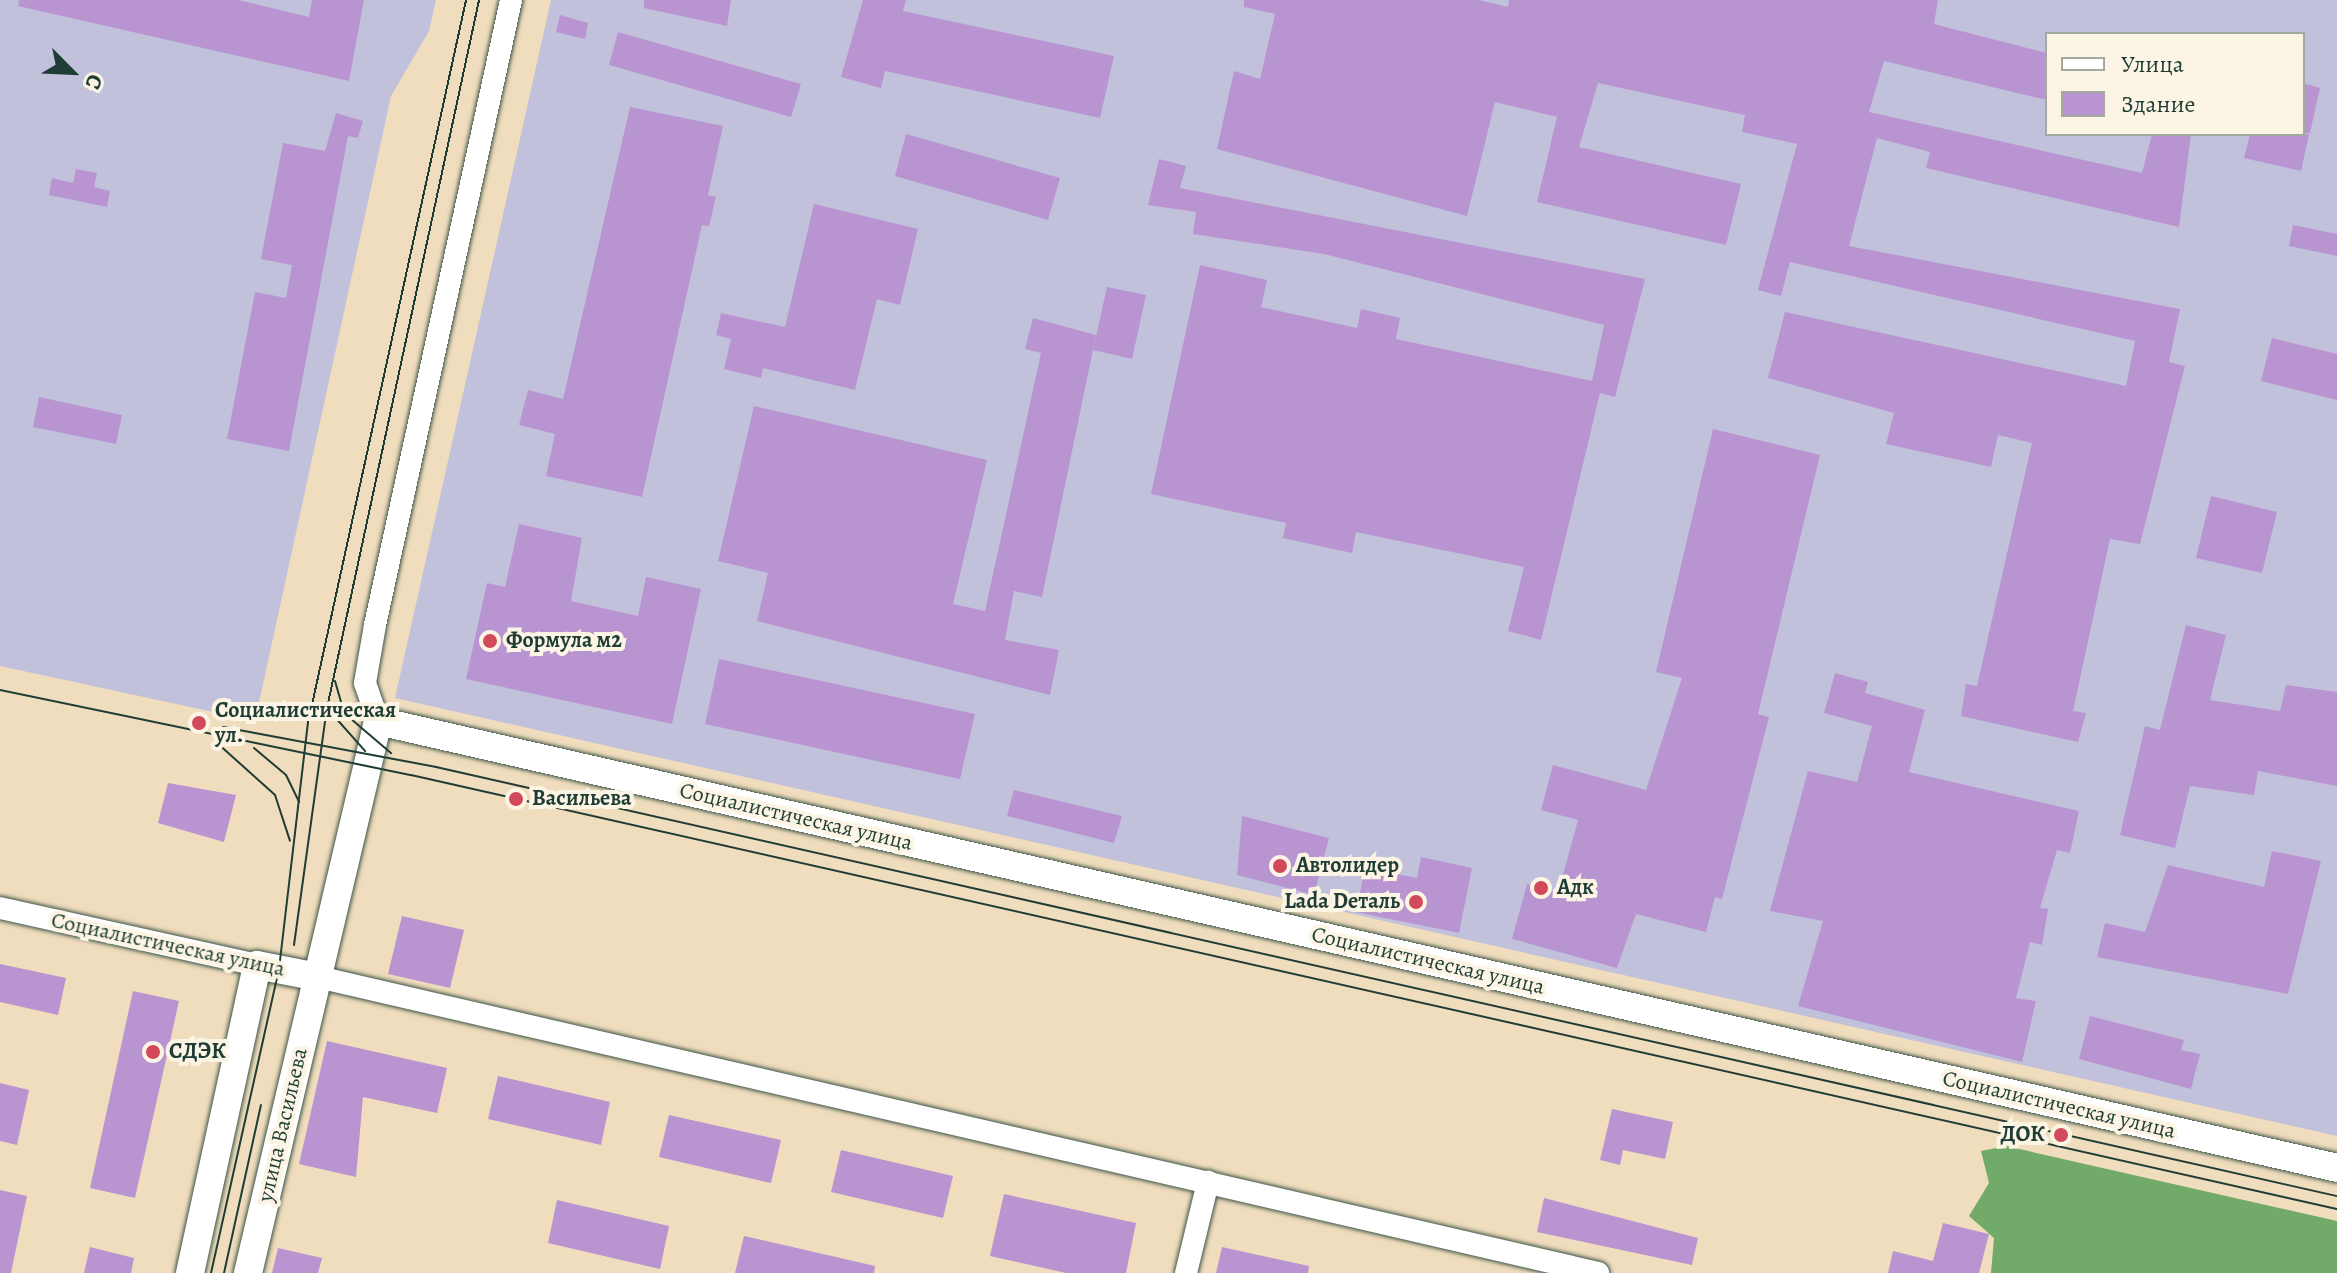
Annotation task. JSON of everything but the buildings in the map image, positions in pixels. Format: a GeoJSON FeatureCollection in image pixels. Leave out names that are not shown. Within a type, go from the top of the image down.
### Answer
{"type":"FeatureCollection","features":[{"type":"Feature","properties":{"kind":"main road","name":"улица Васильева"},"geometry":{"type":"LineString","coordinates":[[248,1273],[378,721]]}},
{"type":"Feature","properties":{"kind":"main road","name":"Социалистическая улица"},"geometry":{"type":"LineString","coordinates":[[378,721],[2337,1168]]}},
{"type":"Feature","properties":{"kind":"main road","name":"Социалистическая улица"},"geometry":{"type":"LineString","coordinates":[[257,965],[318,977]]}},
{"type":"Feature","properties":{"kind":"main road"},"geometry":{"type":"LineString","coordinates":[[190,1273],[257,965]]}},
{"type":"Feature","properties":{"kind":"street"},"geometry":{"type":"LineString","coordinates":[[378,721],[365,683],[375,625],[511,0]]}},
{"type":"Feature","properties":{"kind":"street","name":"Социалистическая улица"},"geometry":{"type":"LineString","coordinates":[[0,908],[257,965]]}},
{"type":"Feature","properties":{"kind":"street","name":"Социалистическая улица"},"geometry":{"type":"LineString","coordinates":[[318,977],[1598,1273]]}},
{"type":"Feature","properties":{"kind":"street"},"geometry":{"type":"LineString","coordinates":[[1186,1273],[1208,1182]]}},
{"type":"Feature","properties":{"kind":"shaded area"},"geometry":{"type":"Polygon","coordinates":[[[0,0],[436,0],[429,31],[391,96],[255,721],[0,666],[0,0]]]}},
{"type":"Feature","properties":{"kind":"shaded area"},"geometry":{"type":"Polygon","coordinates":[[[551,0],[2337,0],[2337,1136],[395,698],[551,0]]]}},
{"type":"Feature","properties":{"kind":"green space"},"geometry":{"type":"Polygon","coordinates":[[[2006,1146],[2337,1221],[2337,1273],[1991,1273],[1994,1238],[1969,1216],[1989,1183],[1981,1151],[2006,1146]]]}},
{"type":"Feature","properties":{"kind":"tram line"},"geometry":{"type":"LineString","coordinates":[[211,1273],[279,969],[308,723],[466,0]]}},
{"type":"Feature","properties":{"kind":"tram line"},"geometry":{"type":"LineString","coordinates":[[294,945],[327,708],[479,0]]}},
{"type":"Feature","properties":{"kind":"tram line"},"geometry":{"type":"LineString","coordinates":[[335,681],[344,713],[391,753]]}},
{"type":"Feature","properties":{"kind":"tram line"},"geometry":{"type":"LineString","coordinates":[[0,690],[411,775],[2337,1209]]}},
{"type":"Feature","properties":{"kind":"tram line"},"geometry":{"type":"LineString","coordinates":[[326,707],[365,751]]}},
{"type":"Feature","properties":{"kind":"tram line"},"geometry":{"type":"LineString","coordinates":[[223,727],[436,767],[2337,1196]]}},
{"type":"Feature","properties":{"kind":"tram line"},"geometry":{"type":"LineString","coordinates":[[216,742],[275,795],[290,841]]}},
{"type":"Feature","properties":{"kind":"tram line"},"geometry":{"type":"LineString","coordinates":[[254,748],[286,775],[299,802]]}},
{"type":"Feature","properties":{"kind":"tram line"},"geometry":{"type":"LineString","coordinates":[[224,1273],[261,1105]]}},
{"type":"Feature","properties":{"kind":"place","name":"Формула м2"},"geometry":{"type":"Point","coordinates":[490,641]}},
{"type":"Feature","properties":{"kind":"place","name":"Социалистическая ул."},"geometry":{"type":"Point","coordinates":[199,723]}},
{"type":"Feature","properties":{"kind":"place","name":"Васильева"},"geometry":{"type":"Point","coordinates":[516,799]}},
{"type":"Feature","properties":{"kind":"place","name":"Автолидер"},"geometry":{"type":"Point","coordinates":[1280,866]}},
{"type":"Feature","properties":{"kind":"place","name":"Адк"},"geometry":{"type":"Point","coordinates":[1541,888]}},
{"type":"Feature","properties":{"kind":"place","name":"Lada Dеталь"},"geometry":{"type":"Point","coordinates":[1416,902]}},
{"type":"Feature","properties":{"kind":"place","name":"СДЭК"},"geometry":{"type":"Point","coordinates":[153,1052]}},
{"type":"Feature","properties":{"kind":"place","name":"ДОК"},"geometry":{"type":"Point","coordinates":[2061,1135]}}]}
